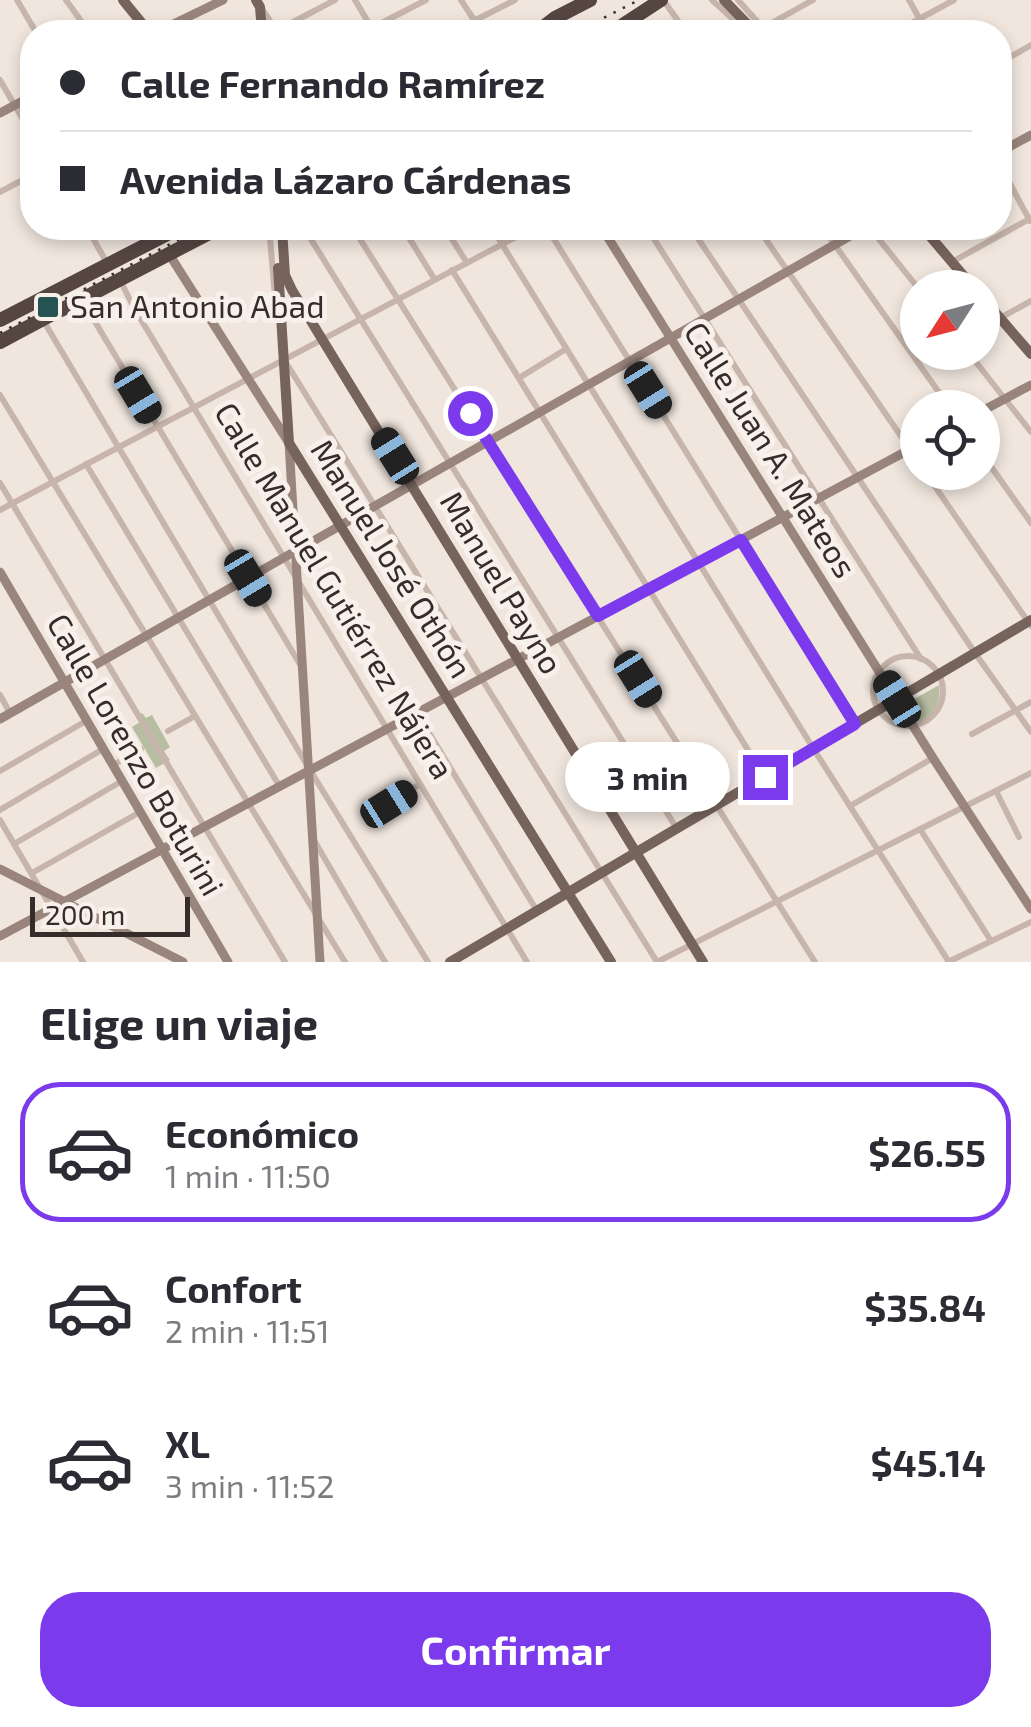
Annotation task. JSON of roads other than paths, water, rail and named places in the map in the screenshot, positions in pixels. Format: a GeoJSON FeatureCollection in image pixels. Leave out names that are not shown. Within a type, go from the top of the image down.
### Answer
{"type":"FeatureCollection","features":[{"type":"Feature","properties":{"kind":"highway"},"geometry":{"type":"LineString","coordinates":[[553,20],[590,0]]}},
{"type":"Feature","properties":{"kind":"highway"},"geometry":{"type":"LineString","coordinates":[[635,20],[662,0]]}},
{"type":"Feature","properties":{"kind":"highway"},"geometry":{"type":"LineString","coordinates":[[0,320],[108,264],[144,240]]}},
{"type":"Feature","properties":{"kind":"highway"},"geometry":{"type":"LineString","coordinates":[[0,342],[196,240]]}},
{"type":"Feature","properties":{"kind":"main road"},"geometry":{"type":"LineString","coordinates":[[724,0],[747,20]]}},
{"type":"Feature","properties":{"kind":"main road"},"geometry":{"type":"LineString","coordinates":[[279,240],[288,443]]}},
{"type":"Feature","properties":{"kind":"main road","name":"Manuel Payno"},"geometry":{"type":"LineString","coordinates":[[280,240],[284,275],[703,962]]}},
{"type":"Feature","properties":{"kind":"main road"},"geometry":{"type":"LineString","coordinates":[[933,240],[959,270]]}},
{"type":"Feature","properties":{"kind":"main road"},"geometry":{"type":"LineString","coordinates":[[1000,318],[1031,354]]}},
{"type":"Feature","properties":{"kind":"main road","name":"Manuel José Othón"},"geometry":{"type":"LineString","coordinates":[[288,443],[610,962]]}},
{"type":"Feature","properties":{"kind":"main road"},"geometry":{"type":"LineString","coordinates":[[450,962],[1030,623]]}},
{"type":"Feature","properties":{"kind":"street"},"geometry":{"type":"LineString","coordinates":[[182,20],[223,0]]}},
{"type":"Feature","properties":{"kind":"street"},"geometry":{"type":"LineString","coordinates":[[298,20],[334,0]]}},
{"type":"Feature","properties":{"kind":"street"},"geometry":{"type":"LineString","coordinates":[[390,20],[426,0]]}},
{"type":"Feature","properties":{"kind":"street"},"geometry":{"type":"LineString","coordinates":[[476,20],[515,0]]}},
{"type":"Feature","properties":{"kind":"street"},"geometry":{"type":"LineString","coordinates":[[712,0],[734,20]]}},
{"type":"Feature","properties":{"kind":"street"},"geometry":{"type":"LineString","coordinates":[[777,20],[813,0]]}},
{"type":"Feature","properties":{"kind":"street"},"geometry":{"type":"LineString","coordinates":[[910,0],[920,19],[954,0]]}},
{"type":"Feature","properties":{"kind":"street"},"geometry":{"type":"LineString","coordinates":[[0,80],[20,114]]}},
{"type":"Feature","properties":{"kind":"street"},"geometry":{"type":"LineString","coordinates":[[0,113],[20,102]]}},
{"type":"Feature","properties":{"kind":"street"},"geometry":{"type":"LineString","coordinates":[[1012,187],[1030,220]]}},
{"type":"Feature","properties":{"kind":"street"},"geometry":{"type":"LineString","coordinates":[[94,240],[108,264]]}},
{"type":"Feature","properties":{"kind":"street"},"geometry":{"type":"LineString","coordinates":[[311,240],[677,828]]}},
{"type":"Feature","properties":{"kind":"street"},"geometry":{"type":"LineString","coordinates":[[361,240],[815,962]]}},
{"type":"Feature","properties":{"kind":"street"},"geometry":{"type":"LineString","coordinates":[[410,240],[435,280]]}},
{"type":"Feature","properties":{"kind":"street"},"geometry":{"type":"LineString","coordinates":[[453,240],[467,262]]}},
{"type":"Feature","properties":{"kind":"street"},"geometry":{"type":"LineString","coordinates":[[500,240],[948,962],[1031,922]]}},
{"type":"Feature","properties":{"kind":"street"},"geometry":{"type":"LineString","coordinates":[[0,510],[510,240]]}},
{"type":"Feature","properties":{"kind":"street"},"geometry":{"type":"LineString","coordinates":[[555,240],[855,724]]}},
{"type":"Feature","properties":{"kind":"street","name":"Calle Juan A. Mateos"},"geometry":{"type":"LineString","coordinates":[[609,240],[1031,909]]}},
{"type":"Feature","properties":{"kind":"street"},"geometry":{"type":"LineString","coordinates":[[655,240],[921,659]]}},
{"type":"Feature","properties":{"kind":"street"},"geometry":{"type":"LineString","coordinates":[[699,240],[1031,732]]}},
{"type":"Feature","properties":{"kind":"street"},"geometry":{"type":"LineString","coordinates":[[766,240],[900,427]]}},
{"type":"Feature","properties":{"kind":"street"},"geometry":{"type":"LineString","coordinates":[[832,240],[937,390]]}},
{"type":"Feature","properties":{"kind":"street"},"geometry":{"type":"LineString","coordinates":[[0,718],[843,240]]}},
{"type":"Feature","properties":{"kind":"street"},"geometry":{"type":"LineString","coordinates":[[877,240],[903,270]]}},
{"type":"Feature","properties":{"kind":"street"},"geometry":{"type":"LineString","coordinates":[[952,262],[993,240]]}},
{"type":"Feature","properties":{"kind":"street","name":"Manuel José Othón"},"geometry":{"type":"LineString","coordinates":[[169,254],[288,443]]}},
{"type":"Feature","properties":{"kind":"street"},"geometry":{"type":"LineString","coordinates":[[452,270],[765,777]]}},
{"type":"Feature","properties":{"kind":"street","name":"Calle Manuel Gutiérrez Nájera"},"geometry":{"type":"LineString","coordinates":[[119,279],[527,962]]}},
{"type":"Feature","properties":{"kind":"street"},"geometry":{"type":"LineString","coordinates":[[81,300],[301,666]]}},
{"type":"Feature","properties":{"kind":"street"},"geometry":{"type":"LineString","coordinates":[[1000,318],[1031,301]]}},
{"type":"Feature","properties":{"kind":"street"},"geometry":{"type":"LineString","coordinates":[[43,319],[428,962]]}},
{"type":"Feature","properties":{"kind":"street"},"geometry":{"type":"LineString","coordinates":[[519,378],[566,349]]}},
{"type":"Feature","properties":{"kind":"street"},"geometry":{"type":"LineString","coordinates":[[284,360],[657,962],[1031,773]]}},
{"type":"Feature","properties":{"kind":"street"},"geometry":{"type":"LineString","coordinates":[[982,370],[1031,432]]}},
{"type":"Feature","properties":{"kind":"street"},"geometry":{"type":"LineString","coordinates":[[1000,402],[1031,385]]}},
{"type":"Feature","properties":{"kind":"street"},"geometry":{"type":"LineString","coordinates":[[0,395],[345,962]]}},
{"type":"Feature","properties":{"kind":"street"},"geometry":{"type":"LineString","coordinates":[[288,443],[320,962]]}},
{"type":"Feature","properties":{"kind":"street"},"geometry":{"type":"LineString","coordinates":[[0,936],[900,454]]}},
{"type":"Feature","properties":{"kind":"street"},"geometry":{"type":"LineString","coordinates":[[86,464],[280,787]]}},
{"type":"Feature","properties":{"kind":"street"},"geometry":{"type":"LineString","coordinates":[[1000,479],[1031,523]]}},
{"type":"Feature","properties":{"kind":"street"},"geometry":{"type":"LineString","coordinates":[[0,483],[284,962]]}},
{"type":"Feature","properties":{"kind":"street"},"geometry":{"type":"LineString","coordinates":[[938,490],[1030,623]]}},
{"type":"Feature","properties":{"kind":"street","name":"Calle Lorenzo Boturini"},"geometry":{"type":"LineString","coordinates":[[0,572],[228,962]]}},
{"type":"Feature","properties":{"kind":"street"},"geometry":{"type":"LineString","coordinates":[[898,658],[921,659],[939,674],[943,688],[940,706],[930,720],[914,726],[896,724],[878,710],[873,690],[879,672],[898,658]]}},
{"type":"Feature","properties":{"kind":"street"},"geometry":{"type":"LineString","coordinates":[[0,696],[10,713]]}},
{"type":"Feature","properties":{"kind":"street"},"geometry":{"type":"LineString","coordinates":[[972,734],[1031,702]]}},
{"type":"Feature","properties":{"kind":"street"},"geometry":{"type":"LineString","coordinates":[[417,713],[537,910]]}},
{"type":"Feature","properties":{"kind":"street"},"geometry":{"type":"LineString","coordinates":[[168,731],[194,716]]}},
{"type":"Feature","properties":{"kind":"street"},"geometry":{"type":"LineString","coordinates":[[0,771],[86,721]]}},
{"type":"Feature","properties":{"kind":"street"},"geometry":{"type":"LineString","coordinates":[[0,810],[103,749]]}},
{"type":"Feature","properties":{"kind":"street"},"geometry":{"type":"LineString","coordinates":[[113,766],[141,749]]}},
{"type":"Feature","properties":{"kind":"street"},"geometry":{"type":"LineString","coordinates":[[850,806],[933,758]]}},
{"type":"Feature","properties":{"kind":"street"},"geometry":{"type":"LineString","coordinates":[[0,846],[122,781]]}},
{"type":"Feature","properties":{"kind":"street"},"geometry":{"type":"LineString","coordinates":[[389,804],[420,784]]}},
{"type":"Feature","properties":{"kind":"street"},"geometry":{"type":"LineString","coordinates":[[996,791],[1019,836]]}},
{"type":"Feature","properties":{"kind":"street"},"geometry":{"type":"LineString","coordinates":[[32,873],[140,812]]}},
{"type":"Feature","properties":{"kind":"street"},"geometry":{"type":"LineString","coordinates":[[0,820],[83,962]]}},
{"type":"Feature","properties":{"kind":"street"},"geometry":{"type":"LineString","coordinates":[[920,829],[991,941]]}},
{"type":"Feature","properties":{"kind":"street"},"geometry":{"type":"LineString","coordinates":[[312,838],[385,962]]}},
{"type":"Feature","properties":{"kind":"street"},"geometry":{"type":"LineString","coordinates":[[0,870],[178,961]]}},
{"type":"Feature","properties":{"kind":"railway"},"geometry":{"type":"LineString","coordinates":[[600,20],[639,0]]}},
{"type":"Feature","properties":{"kind":"railway"},"geometry":{"type":"LineString","coordinates":[[0,333],[178,240]]}},
{"type":"Feature","properties":{"kind":"place","name":"San Antonio Abad"},"geometry":{"type":"Point","coordinates":[48,307]}}]}
